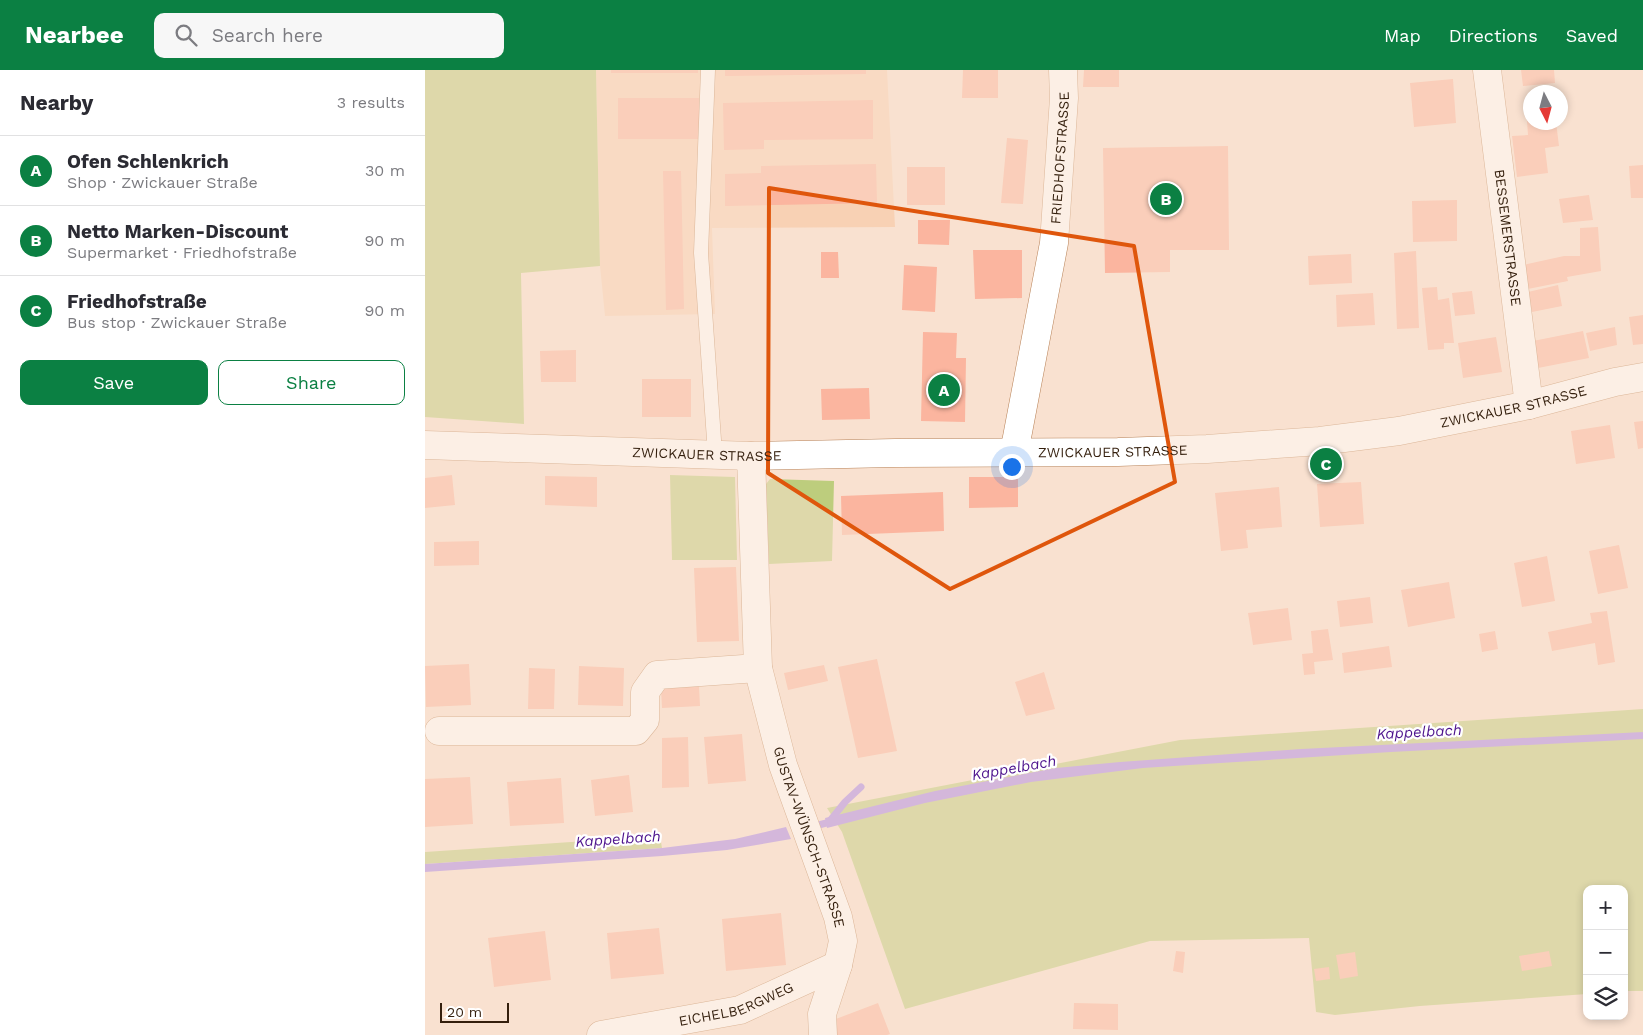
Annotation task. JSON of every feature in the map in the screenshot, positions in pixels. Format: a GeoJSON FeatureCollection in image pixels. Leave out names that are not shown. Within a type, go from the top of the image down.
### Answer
{"type":"FeatureCollection","features":[{"type":"Feature","properties":{"kind":"street","name":"FRIEDHOFSTRASSE"},"geometry":{"type":"LineString","coordinates":[[1014,453],[1054,243],[1064,98],[1063,70]]}},
{"type":"Feature","properties":{"kind":"street","name":"BESSEMERSTRASSE"},"geometry":{"type":"LineString","coordinates":[[1487,70],[1529,405]]}},
{"type":"Feature","properties":{"kind":"street","name":"ZWICKAUER STRASSE"},"geometry":{"type":"LineString","coordinates":[[425,445],[751,456],[1197,449],[1320,441],[1399,431],[1529,405],[1615,382],[1643,377]]}},
{"type":"Feature","properties":{"kind":"street","name":"GUSTAV-WÜNSCH-STRASSE"},"geometry":{"type":"LineString","coordinates":[[751,456],[758,668],[794,801],[817,857],[838,918],[843,941],[838,965],[822,1014],[823,1035]]}},
{"type":"Feature","properties":{"kind":"street"},"geometry":{"type":"LineString","coordinates":[[439,731],[636,730],[645,720],[645,692],[657,675],[758,668]]}},
{"type":"Feature","properties":{"kind":"street","name":"EICHELBERGWEG"},"geometry":{"type":"LineString","coordinates":[[601,1035],[740,1010],[838,965]]}},
{"type":"Feature","properties":{"kind":"lane"},"geometry":{"type":"LineString","coordinates":[[708,70],[701,253],[715,454]]}},
{"type":"Feature","properties":{"kind":"highlighted area"},"geometry":{"type":"Polygon","coordinates":[[[769,188],[1134,246],[1175,482],[950,589],[768,473],[769,188]]]}},
{"type":"Feature","properties":{"kind":"shaded area"},"geometry":{"type":"Polygon","coordinates":[[[596,70],[887,70],[895,227],[712,228],[715,314],[605,316],[600,266],[596,70]]]}},
{"type":"Feature","properties":{"kind":"shaded area"},"geometry":{"type":"Polygon","coordinates":[[[1643,732],[1643,739],[1391,752],[1143,768],[1031,782],[925,803],[827,828],[825,818],[935,791],[1056,768],[1301,749],[1643,732]]]}},
{"type":"Feature","properties":{"kind":"shaded area"},"geometry":{"type":"Polygon","coordinates":[[[786,827],[791,839],[727,850],[425,872],[425,864],[662,848],[735,839],[786,827]]]}},
{"type":"Feature","properties":{"kind":"green space"},"geometry":{"type":"Polygon","coordinates":[[[425,70],[596,70],[600,266],[521,273],[524,424],[425,417],[425,70]]]}},
{"type":"Feature","properties":{"kind":"green space"},"geometry":{"type":"Polygon","coordinates":[[[670,475],[735,477],[737,560],[672,560],[670,475]]]}},
{"type":"Feature","properties":{"kind":"green space"},"geometry":{"type":"Polygon","coordinates":[[[770,479],[834,481],[832,561],[769,564],[766,484],[770,479]]]}},
{"type":"Feature","properties":{"kind":"green space"},"geometry":{"type":"Polygon","coordinates":[[[1643,709],[1643,991],[1628,991],[1628,885],[1583,885],[1583,994],[1420,1006],[1335,1015],[1316,1012],[1309,938],[1150,941],[905,1009],[842,832],[827,808],[1180,740],[1643,709]]]}},
{"type":"Feature","properties":{"kind":"green space"},"geometry":{"type":"Polygon","coordinates":[[[660,836],[662,848],[425,864],[425,852],[660,836]]]}},
{"type":"Feature","properties":{"kind":"building"},"geometry":{"type":"Polygon","coordinates":[[[611,70],[698,70],[698,73],[611,73],[611,70]]]}},
{"type":"Feature","properties":{"kind":"building"},"geometry":{"type":"Polygon","coordinates":[[[725,70],[866,70],[866,74],[725,76],[725,70]]]}},
{"type":"Feature","properties":{"kind":"building"},"geometry":{"type":"Polygon","coordinates":[[[963,70],[998,70],[998,98],[962,98],[963,70]]]}},
{"type":"Feature","properties":{"kind":"building"},"geometry":{"type":"Polygon","coordinates":[[[1084,70],[1119,70],[1119,87],[1083,87],[1084,70]]]}},
{"type":"Feature","properties":{"kind":"building"},"geometry":{"type":"Polygon","coordinates":[[[1521,70],[1554,70],[1555,83],[1523,86],[1521,70]]]}},
{"type":"Feature","properties":{"kind":"building"},"geometry":{"type":"Polygon","coordinates":[[[1453,79],[1456,123],[1414,127],[1410,83],[1453,79]]]}},
{"type":"Feature","properties":{"kind":"building"},"geometry":{"type":"Polygon","coordinates":[[[618,98],[699,98],[699,139],[618,139],[618,98]]]}},
{"type":"Feature","properties":{"kind":"building"},"geometry":{"type":"Polygon","coordinates":[[[873,100],[873,139],[764,140],[764,149],[724,150],[723,103],[873,100]]]}},
{"type":"Feature","properties":{"kind":"building"},"geometry":{"type":"Polygon","coordinates":[[[1528,130],[1557,130],[1559,146],[1545,148],[1548,173],[1517,177],[1512,136],[1528,135],[1528,130]]]}},
{"type":"Feature","properties":{"kind":"building"},"geometry":{"type":"Polygon","coordinates":[[[1007,138],[1028,140],[1023,204],[1001,203],[1007,138]]]}},
{"type":"Feature","properties":{"kind":"building"},"geometry":{"type":"Polygon","coordinates":[[[1228,146],[1229,250],[1170,250],[1170,272],[1105,273],[1103,148],[1228,146]]]}},
{"type":"Feature","properties":{"kind":"building"},"geometry":{"type":"Polygon","coordinates":[[[876,164],[877,203],[725,206],[725,174],[761,173],[761,166],[876,164]]]}},
{"type":"Feature","properties":{"kind":"building"},"geometry":{"type":"Polygon","coordinates":[[[1643,165],[1643,198],[1631,198],[1629,166],[1643,165]]]}},
{"type":"Feature","properties":{"kind":"building"},"geometry":{"type":"Polygon","coordinates":[[[907,167],[945,167],[945,205],[907,205],[907,167]]]}},
{"type":"Feature","properties":{"kind":"building"},"geometry":{"type":"Polygon","coordinates":[[[663,171],[681,171],[684,309],[666,310],[663,171]]]}},
{"type":"Feature","properties":{"kind":"building"},"geometry":{"type":"Polygon","coordinates":[[[1589,195],[1593,220],[1563,223],[1559,199],[1589,195]]]}},
{"type":"Feature","properties":{"kind":"building"},"geometry":{"type":"Polygon","coordinates":[[[1457,200],[1457,241],[1413,242],[1412,201],[1457,200]]]}},
{"type":"Feature","properties":{"kind":"building"},"geometry":{"type":"Polygon","coordinates":[[[918,220],[950,220],[949,245],[918,244],[918,220]]]}},
{"type":"Feature","properties":{"kind":"building"},"geometry":{"type":"Polygon","coordinates":[[[1598,227],[1601,271],[1567,277],[1568,281],[1523,290],[1518,266],[1564,256],[1580,256],[1580,228],[1598,227]]]}},
{"type":"Feature","properties":{"kind":"building"},"geometry":{"type":"Polygon","coordinates":[[[973,250],[1022,250],[1022,298],[975,299],[973,250]]]}},
{"type":"Feature","properties":{"kind":"building"},"geometry":{"type":"Polygon","coordinates":[[[1416,251],[1419,328],[1397,329],[1394,253],[1416,251]]]}},
{"type":"Feature","properties":{"kind":"building"},"geometry":{"type":"Polygon","coordinates":[[[821,252],[838,252],[839,278],[821,278],[821,252]]]}},
{"type":"Feature","properties":{"kind":"building"},"geometry":{"type":"Polygon","coordinates":[[[1351,254],[1352,283],[1309,285],[1308,256],[1351,254]]]}},
{"type":"Feature","properties":{"kind":"building"},"geometry":{"type":"Polygon","coordinates":[[[904,265],[937,267],[935,312],[902,310],[904,265]]]}},
{"type":"Feature","properties":{"kind":"building"},"geometry":{"type":"Polygon","coordinates":[[[1558,285],[1562,306],[1532,312],[1528,292],[1558,285]]]}},
{"type":"Feature","properties":{"kind":"building"},"geometry":{"type":"Polygon","coordinates":[[[1437,287],[1438,300],[1449,298],[1454,343],[1444,343],[1444,349],[1428,350],[1422,288],[1437,287]]]}},
{"type":"Feature","properties":{"kind":"building"},"geometry":{"type":"Polygon","coordinates":[[[1472,291],[1475,314],[1455,316],[1452,293],[1472,291]]]}},
{"type":"Feature","properties":{"kind":"building"},"geometry":{"type":"Polygon","coordinates":[[[1373,293],[1375,325],[1337,327],[1336,295],[1373,293]]]}},
{"type":"Feature","properties":{"kind":"building"},"geometry":{"type":"Polygon","coordinates":[[[1643,315],[1643,344],[1633,345],[1629,317],[1643,315]]]}},
{"type":"Feature","properties":{"kind":"building"},"geometry":{"type":"Polygon","coordinates":[[[1615,327],[1617,345],[1590,351],[1586,333],[1615,327]]]}},
{"type":"Feature","properties":{"kind":"building"},"geometry":{"type":"Polygon","coordinates":[[[1583,331],[1589,358],[1538,368],[1533,341],[1583,331]]]}},
{"type":"Feature","properties":{"kind":"building"},"geometry":{"type":"Polygon","coordinates":[[[923,332],[957,333],[956,358],[966,358],[965,422],[921,421],[923,332]]]}},
{"type":"Feature","properties":{"kind":"building"},"geometry":{"type":"Polygon","coordinates":[[[1496,337],[1502,372],[1463,378],[1458,343],[1496,337]]]}},
{"type":"Feature","properties":{"kind":"building"},"geometry":{"type":"Polygon","coordinates":[[[576,350],[576,382],[541,382],[540,351],[576,350]]]}},
{"type":"Feature","properties":{"kind":"building"},"geometry":{"type":"Polygon","coordinates":[[[642,379],[691,379],[691,417],[642,417],[642,379]]]}},
{"type":"Feature","properties":{"kind":"building"},"geometry":{"type":"Polygon","coordinates":[[[869,388],[870,419],[822,420],[821,389],[869,388]]]}},
{"type":"Feature","properties":{"kind":"building"},"geometry":{"type":"Polygon","coordinates":[[[1643,421],[1643,448],[1638,449],[1634,422],[1643,421]]]}},
{"type":"Feature","properties":{"kind":"building"},"geometry":{"type":"Polygon","coordinates":[[[1610,425],[1615,458],[1576,464],[1571,431],[1610,425]]]}},
{"type":"Feature","properties":{"kind":"building"},"geometry":{"type":"Polygon","coordinates":[[[452,475],[455,505],[425,508],[425,478],[452,475]]]}},
{"type":"Feature","properties":{"kind":"building"},"geometry":{"type":"Polygon","coordinates":[[[545,476],[597,477],[597,507],[545,505],[545,476]]]}},
{"type":"Feature","properties":{"kind":"building"},"geometry":{"type":"Polygon","coordinates":[[[969,477],[1018,477],[1018,507],[969,508],[969,477]]]}},
{"type":"Feature","properties":{"kind":"building"},"geometry":{"type":"Polygon","coordinates":[[[1361,482],[1364,524],[1320,527],[1317,484],[1361,482]]]}},
{"type":"Feature","properties":{"kind":"building"},"geometry":{"type":"Polygon","coordinates":[[[1279,487],[1282,527],[1246,530],[1248,548],[1221,551],[1215,493],[1279,487]]]}},
{"type":"Feature","properties":{"kind":"building"},"geometry":{"type":"Polygon","coordinates":[[[943,492],[944,531],[842,535],[841,496],[943,492]]]}},
{"type":"Feature","properties":{"kind":"building"},"geometry":{"type":"Polygon","coordinates":[[[479,541],[479,565],[434,566],[434,542],[479,541]]]}},
{"type":"Feature","properties":{"kind":"building"},"geometry":{"type":"Polygon","coordinates":[[[1619,545],[1628,588],[1598,594],[1589,551],[1619,545]]]}},
{"type":"Feature","properties":{"kind":"building"},"geometry":{"type":"Polygon","coordinates":[[[1547,556],[1555,601],[1522,607],[1514,563],[1547,556]]]}},
{"type":"Feature","properties":{"kind":"building"},"geometry":{"type":"Polygon","coordinates":[[[736,567],[739,641],[697,642],[694,568],[736,567]]]}},
{"type":"Feature","properties":{"kind":"building"},"geometry":{"type":"Polygon","coordinates":[[[1449,582],[1455,618],[1408,627],[1401,590],[1449,582]]]}},
{"type":"Feature","properties":{"kind":"building"},"geometry":{"type":"Polygon","coordinates":[[[1370,597],[1373,623],[1340,627],[1337,601],[1370,597]]]}},
{"type":"Feature","properties":{"kind":"building"},"geometry":{"type":"Polygon","coordinates":[[[1288,608],[1292,640],[1253,645],[1248,613],[1288,608]]]}},
{"type":"Feature","properties":{"kind":"building"},"geometry":{"type":"Polygon","coordinates":[[[1607,611],[1615,662],[1598,665],[1595,643],[1552,651],[1548,632],[1592,623],[1590,613],[1607,611]]]}},
{"type":"Feature","properties":{"kind":"building"},"geometry":{"type":"Polygon","coordinates":[[[1328,629],[1333,660],[1314,662],[1315,674],[1304,675],[1302,654],[1313,653],[1311,631],[1328,629]]]}},
{"type":"Feature","properties":{"kind":"building"},"geometry":{"type":"Polygon","coordinates":[[[1495,631],[1498,649],[1482,652],[1479,634],[1495,631]]]}},
{"type":"Feature","properties":{"kind":"building"},"geometry":{"type":"Polygon","coordinates":[[[1389,646],[1392,667],[1344,673],[1342,653],[1389,646]]]}},
{"type":"Feature","properties":{"kind":"building"},"geometry":{"type":"Polygon","coordinates":[[[877,659],[897,751],[858,758],[838,667],[877,659]]]}},
{"type":"Feature","properties":{"kind":"building"},"geometry":{"type":"Polygon","coordinates":[[[469,664],[471,705],[426,707],[425,666],[469,664]]]}},
{"type":"Feature","properties":{"kind":"building"},"geometry":{"type":"Polygon","coordinates":[[[824,665],[828,681],[788,690],[784,673],[824,665]]]}},
{"type":"Feature","properties":{"kind":"building"},"geometry":{"type":"Polygon","coordinates":[[[579,666],[624,668],[623,706],[578,705],[579,666]]]}},
{"type":"Feature","properties":{"kind":"building"},"geometry":{"type":"Polygon","coordinates":[[[529,668],[555,669],[554,709],[528,709],[529,668]]]}},
{"type":"Feature","properties":{"kind":"building"},"geometry":{"type":"Polygon","coordinates":[[[1044,672],[1055,709],[1026,716],[1015,682],[1044,672]]]}},
{"type":"Feature","properties":{"kind":"building"},"geometry":{"type":"Polygon","coordinates":[[[699,686],[700,706],[662,708],[661,689],[699,686]]]}},
{"type":"Feature","properties":{"kind":"building"},"geometry":{"type":"Polygon","coordinates":[[[742,734],[746,781],[708,784],[704,737],[742,734]]]}},
{"type":"Feature","properties":{"kind":"building"},"geometry":{"type":"Polygon","coordinates":[[[688,737],[689,787],[662,788],[662,738],[688,737]]]}},
{"type":"Feature","properties":{"kind":"building"},"geometry":{"type":"Polygon","coordinates":[[[629,775],[633,812],[595,816],[591,780],[629,775]]]}},
{"type":"Feature","properties":{"kind":"building"},"geometry":{"type":"Polygon","coordinates":[[[470,777],[473,824],[425,827],[425,779],[470,777]]]}},
{"type":"Feature","properties":{"kind":"building"},"geometry":{"type":"Polygon","coordinates":[[[561,778],[564,823],[510,826],[507,782],[561,778]]]}},
{"type":"Feature","properties":{"kind":"building"},"geometry":{"type":"Polygon","coordinates":[[[781,913],[786,965],[726,971],[722,919],[781,913]]]}},
{"type":"Feature","properties":{"kind":"building"},"geometry":{"type":"Polygon","coordinates":[[[659,928],[664,974],[611,979],[607,933],[659,928]]]}},
{"type":"Feature","properties":{"kind":"building"},"geometry":{"type":"Polygon","coordinates":[[[545,931],[551,980],[494,987],[488,938],[545,931]]]}},
{"type":"Feature","properties":{"kind":"building"},"geometry":{"type":"Polygon","coordinates":[[[1176,951],[1185,952],[1183,973],[1173,971],[1176,951]]]}},
{"type":"Feature","properties":{"kind":"building"},"geometry":{"type":"Polygon","coordinates":[[[1549,951],[1552,966],[1522,971],[1519,956],[1549,951]]]}},
{"type":"Feature","properties":{"kind":"building"},"geometry":{"type":"Polygon","coordinates":[[[1355,952],[1358,976],[1340,979],[1336,955],[1355,952]]]}},
{"type":"Feature","properties":{"kind":"building"},"geometry":{"type":"Polygon","coordinates":[[[1329,967],[1330,979],[1316,981],[1314,969],[1329,967]]]}},
{"type":"Feature","properties":{"kind":"building"},"geometry":{"type":"Polygon","coordinates":[[[878,1003],[890,1034],[834,1035],[828,1022],[878,1003]]]}},
{"type":"Feature","properties":{"kind":"building"},"geometry":{"type":"Polygon","coordinates":[[[1074,1003],[1118,1004],[1118,1030],[1073,1029],[1074,1003]]]}},
{"type":"Feature","properties":{"kind":"waterway"},"geometry":{"type":"LineString","coordinates":[[829,822],[845,802],[861,787]]}},
{"type":"Feature","properties":{"kind":"waterway","name":"Kappelbach"},"geometry":{"type":"LineString","coordinates":[[811,827],[834,821]]}},
{"type":"Feature","properties":{"kind":"place","name":"Netto Marken-Discount"},"geometry":{"type":"Point","coordinates":[1166,199]}},
{"type":"Feature","properties":{"kind":"place","name":"Ofen Schlenkrich"},"geometry":{"type":"Point","coordinates":[944,390]}},
{"type":"Feature","properties":{"kind":"place","name":"Friedhofstraße"},"geometry":{"type":"Point","coordinates":[1326,464]}}]}
